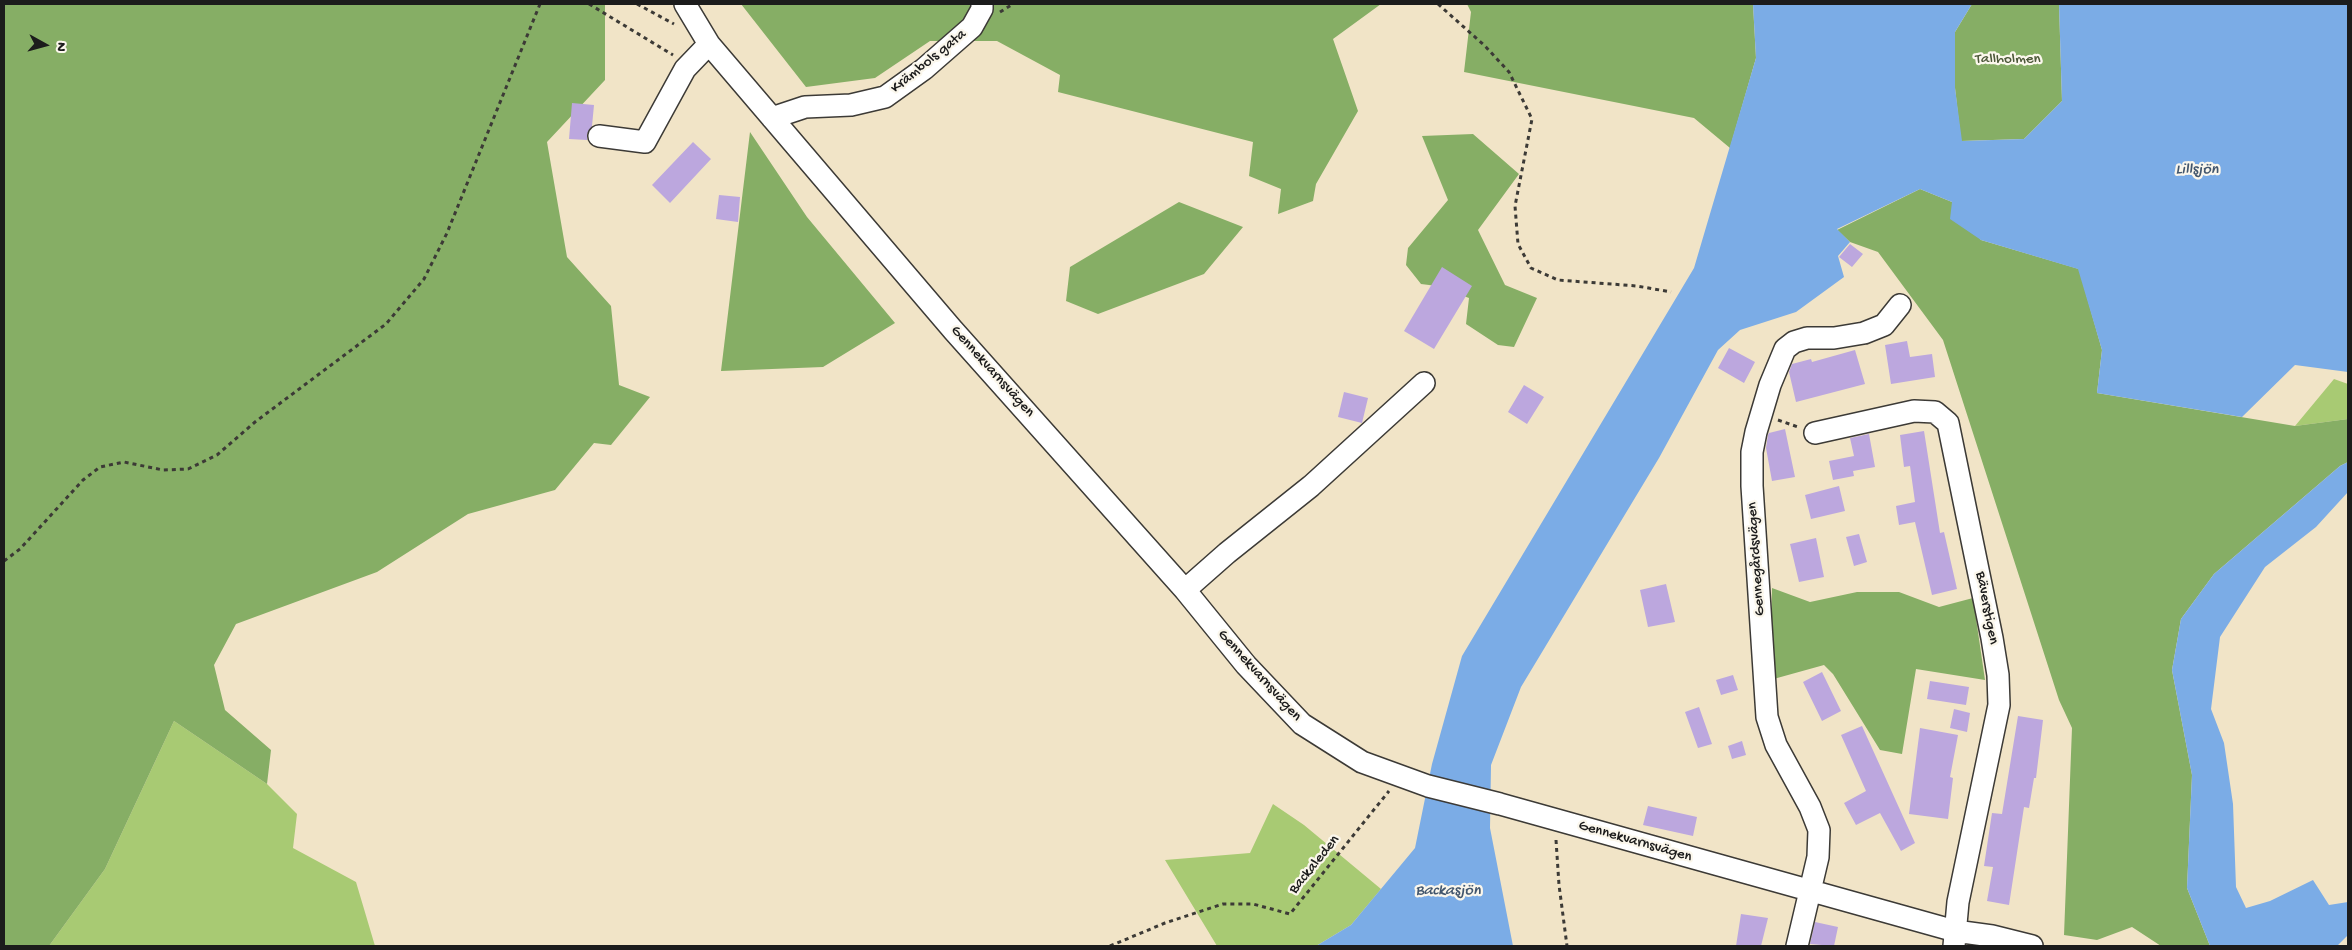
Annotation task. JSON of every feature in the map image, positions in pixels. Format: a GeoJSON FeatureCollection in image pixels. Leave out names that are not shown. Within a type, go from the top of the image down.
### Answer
{"type":"FeatureCollection","features":[{"type":"Feature","properties":{"kind":"street","name":"Gennekvarnsvägen"},"geometry":{"type":"LineString","coordinates":[[685,4],[709,44],[772,118],[954,330],[1185,590],[1246,665],[1302,724],[1362,762],[1428,786],[1500,804],[1810,891],[1954,938],[1992,936],[2032,946]]}},
{"type":"Feature","properties":{"kind":"street","name":"Krämbols gata"},"geometry":{"type":"LineString","coordinates":[[772,118],[805,107],[851,105],[886,97],[924,69],[972,27],[982,9],[982,4]]}},
{"type":"Feature","properties":{"kind":"street"},"geometry":{"type":"LineString","coordinates":[[599,136],[645,142],[685,69],[709,44]]}},
{"type":"Feature","properties":{"kind":"street","name":"Gennegårdsvägen"},"geometry":{"type":"LineString","coordinates":[[1797,946],[1818,857],[1820,830],[1810,807],[1776,745],[1767,717],[1752,486],[1752,452],[1770,385],[1785,349],[1794,342],[1808,338],[1843,337],[1864,333],[1884,325],[1900,305]]}},
{"type":"Feature","properties":{"kind":"street"},"geometry":{"type":"LineString","coordinates":[[1185,590],[1311,486],[1424,383]]}},
{"type":"Feature","properties":{"kind":"street","name":"Bäverstigen"},"geometry":{"type":"LineString","coordinates":[[1816,433],[1914,411],[1935,412],[1948,423],[1992,638],[1999,695],[1999,705],[1958,902],[1954,938]]}},
{"type":"Feature","properties":{"kind":"path"},"geometry":{"type":"LineString","coordinates":[[4,561],[20,549],[83,480],[100,467],[124,462],[163,470],[188,469],[217,455],[255,422],[386,324],[424,279],[447,233],[540,4]]}},
{"type":"Feature","properties":{"kind":"path"},"geometry":{"type":"LineString","coordinates":[[588,4],[665,52],[692,62]]}},
{"type":"Feature","properties":{"kind":"path"},"geometry":{"type":"LineString","coordinates":[[1438,4],[1485,46],[1509,72],[1532,119],[1515,206],[1518,244],[1531,268],[1558,280],[1637,286],[1671,292]]}},
{"type":"Feature","properties":{"kind":"path"},"geometry":{"type":"LineString","coordinates":[[1762,414],[1816,433]]}},
{"type":"Feature","properties":{"kind":"path","name":"Backaleden"},"geometry":{"type":"LineString","coordinates":[[1110,946],[1165,923],[1223,904],[1253,904],[1290,914],[1401,777]]}},
{"type":"Feature","properties":{"kind":"path"},"geometry":{"type":"LineString","coordinates":[[1554,819],[1559,885],[1567,946]]}},
{"type":"Feature","properties":{"kind":"green space"},"geometry":{"type":"Polygon","coordinates":[[[4,4],[605,4],[605,80],[547,142],[567,257],[611,306],[619,385],[650,397],[611,445],[594,443],[555,490],[468,514],[377,572],[236,624],[214,665],[225,710],[271,750],[267,784],[174,721],[105,869],[49,946],[4,946],[4,4]]]}},
{"type":"Feature","properties":{"kind":"green space"},"geometry":{"type":"Polygon","coordinates":[[[741,4],[1381,4],[1333,39],[1358,111],[1316,184],[1313,201],[1278,214],[1281,189],[1249,176],[1253,142],[1058,92],[1060,75],[997,41],[930,41],[875,78],[806,87],[741,4]]]}},
{"type":"Feature","properties":{"kind":"green space"},"geometry":{"type":"Polygon","coordinates":[[[1467,4],[1753,4],[1756,58],[1730,148],[1694,118],[1464,72],[1471,12],[1467,4]]]}},
{"type":"Feature","properties":{"kind":"green space","name":"Tallholmen"},"geometry":{"type":"Polygon","coordinates":[[[1972,4],[2059,4],[2062,101],[2024,139],[1961,141],[1955,88],[1955,32],[1972,4]]]}},
{"type":"Feature","properties":{"kind":"green space"},"geometry":{"type":"Polygon","coordinates":[[[750,132],[807,217],[895,323],[823,367],[721,371],[750,132]]]}},
{"type":"Feature","properties":{"kind":"green space"},"geometry":{"type":"Polygon","coordinates":[[[1473,134],[1519,174],[1478,230],[1505,285],[1537,298],[1514,347],[1498,345],[1466,324],[1469,298],[1437,286],[1421,284],[1406,265],[1408,248],[1448,200],[1422,136],[1473,134]]]}},
{"type":"Feature","properties":{"kind":"green space"},"geometry":{"type":"Polygon","coordinates":[[[1920,189],[1952,202],[1981,240],[2079,269],[2102,350],[2097,393],[2295,426],[2348,419],[2348,462],[2340,466],[2214,574],[2181,619],[2172,670],[2192,775],[2187,888],[2210,946],[2161,946],[2132,927],[2097,940],[2064,935],[2072,728],[2059,700],[1943,340],[1878,252],[1850,242],[1837,230],[1920,189]]]}},
{"type":"Feature","properties":{"kind":"green space"},"geometry":{"type":"Polygon","coordinates":[[[1179,202],[1243,227],[1204,274],[1098,314],[1066,301],[1070,267],[1179,202]]]}},
{"type":"Feature","properties":{"kind":"green space"},"geometry":{"type":"Polygon","coordinates":[[[2334,379],[2348,384],[2348,419],[2295,426],[2334,379]]]}},
{"type":"Feature","properties":{"kind":"green space"},"geometry":{"type":"Polygon","coordinates":[[[1772,588],[1810,602],[1857,592],[1899,592],[1939,607],[1973,598],[1985,680],[1916,669],[1902,754],[1880,750],[1833,674],[1824,665],[1770,680],[1772,588]]]}},
{"type":"Feature","properties":{"kind":"green space"},"geometry":{"type":"Polygon","coordinates":[[[174,721],[267,784],[297,814],[293,848],[356,882],[375,946],[49,946],[105,869],[174,721]]]}},
{"type":"Feature","properties":{"kind":"green space"},"geometry":{"type":"Polygon","coordinates":[[[1273,804],[1304,825],[1381,889],[1351,925],[1316,946],[1217,946],[1165,860],[1250,853],[1273,804]]]}},
{"type":"Feature","properties":{"kind":"water","name":"Lillsjön"},"geometry":{"type":"Polygon","coordinates":[[[1753,4],[1972,4],[1955,32],[1955,88],[1962,141],[2024,139],[2062,101],[2059,4],[2348,4],[2348,372],[2295,365],[2242,417],[2097,393],[2102,350],[2078,269],[1981,240],[1950,219],[1952,202],[1920,189],[1837,229],[1850,242],[1838,256],[1844,277],[1796,312],[1740,330],[1718,350],[1659,458],[1521,687],[1491,765],[1490,828],[1513,946],[1316,946],[1351,925],[1415,848],[1432,764],[1462,656],[1694,268],[1756,58],[1753,4]]]}},
{"type":"Feature","properties":{"kind":"water"},"geometry":{"type":"Polygon","coordinates":[[[2348,462],[2348,492],[2316,527],[2265,567],[2220,637],[2211,709],[2224,743],[2233,804],[2236,887],[2246,908],[2270,901],[2313,880],[2329,905],[2348,902],[2348,935],[2337,946],[2210,946],[2187,888],[2192,775],[2172,670],[2181,619],[2214,574],[2340,466],[2348,462]]]}},
{"type":"Feature","properties":{"kind":"building"},"geometry":{"type":"Polygon","coordinates":[[[572,103],[594,105],[592,126],[587,134],[587,140],[569,139],[572,103]]]}},
{"type":"Feature","properties":{"kind":"building"},"geometry":{"type":"Polygon","coordinates":[[[693,142],[711,159],[670,203],[652,185],[693,142]]]}},
{"type":"Feature","properties":{"kind":"building"},"geometry":{"type":"Polygon","coordinates":[[[719,195],[740,197],[738,222],[716,219],[719,195]]]}},
{"type":"Feature","properties":{"kind":"building"},"geometry":{"type":"Polygon","coordinates":[[[1850,244],[1863,254],[1852,267],[1839,257],[1850,244]]]}},
{"type":"Feature","properties":{"kind":"building"},"geometry":{"type":"Polygon","coordinates":[[[1442,267],[1472,286],[1434,349],[1404,331],[1442,267]]]}},
{"type":"Feature","properties":{"kind":"building"},"geometry":{"type":"Polygon","coordinates":[[[1907,341],[1910,357],[1932,354],[1935,377],[1891,384],[1885,345],[1907,341]]]}},
{"type":"Feature","properties":{"kind":"building"},"geometry":{"type":"Polygon","coordinates":[[[1729,348],[1755,362],[1744,383],[1718,368],[1729,348]]]}},
{"type":"Feature","properties":{"kind":"building"},"geometry":{"type":"Polygon","coordinates":[[[1855,350],[1865,384],[1796,402],[1789,372],[1792,364],[1811,359],[1812,362],[1855,350]]]}},
{"type":"Feature","properties":{"kind":"building"},"geometry":{"type":"Polygon","coordinates":[[[1524,385],[1544,397],[1527,424],[1508,412],[1524,385]]]}},
{"type":"Feature","properties":{"kind":"building"},"geometry":{"type":"Polygon","coordinates":[[[1344,392],[1368,398],[1362,423],[1338,417],[1344,392]]]}},
{"type":"Feature","properties":{"kind":"building"},"geometry":{"type":"Polygon","coordinates":[[[1785,429],[1795,477],[1772,481],[1766,448],[1768,435],[1769,433],[1785,429]]]}},
{"type":"Feature","properties":{"kind":"building"},"geometry":{"type":"Polygon","coordinates":[[[1924,431],[1940,533],[1944,532],[1957,589],[1932,595],[1915,522],[1899,525],[1896,506],[1915,502],[1910,466],[1904,467],[1900,435],[1924,431]]]}},
{"type":"Feature","properties":{"kind":"building"},"geometry":{"type":"Polygon","coordinates":[[[1869,434],[1875,467],[1853,471],[1854,476],[1833,480],[1829,461],[1854,456],[1850,438],[1869,434]]]}},
{"type":"Feature","properties":{"kind":"building"},"geometry":{"type":"Polygon","coordinates":[[[1839,486],[1845,511],[1811,519],[1805,495],[1839,486]]]}},
{"type":"Feature","properties":{"kind":"building"},"geometry":{"type":"Polygon","coordinates":[[[1859,534],[1867,562],[1854,566],[1846,537],[1859,534]]]}},
{"type":"Feature","properties":{"kind":"building"},"geometry":{"type":"Polygon","coordinates":[[[1816,538],[1824,577],[1799,582],[1790,544],[1816,538]]]}},
{"type":"Feature","properties":{"kind":"building"},"geometry":{"type":"Polygon","coordinates":[[[1666,584],[1675,622],[1648,627],[1640,590],[1666,584]]]}},
{"type":"Feature","properties":{"kind":"building"},"geometry":{"type":"Polygon","coordinates":[[[1822,672],[1841,711],[1822,721],[1803,682],[1822,672]]]}},
{"type":"Feature","properties":{"kind":"building"},"geometry":{"type":"Polygon","coordinates":[[[1733,675],[1738,690],[1721,695],[1716,680],[1733,675]]]}},
{"type":"Feature","properties":{"kind":"building"},"geometry":{"type":"Polygon","coordinates":[[[1930,681],[1969,687],[1966,705],[1927,699],[1930,681]]]}},
{"type":"Feature","properties":{"kind":"building"},"geometry":{"type":"Polygon","coordinates":[[[1699,707],[1712,744],[1698,748],[1685,712],[1699,707]]]}},
{"type":"Feature","properties":{"kind":"building"},"geometry":{"type":"Polygon","coordinates":[[[1954,709],[1970,713],[1967,732],[1950,728],[1954,709]]]}},
{"type":"Feature","properties":{"kind":"building"},"geometry":{"type":"Polygon","coordinates":[[[2018,716],[2043,720],[2036,778],[2034,778],[2029,808],[2024,807],[2009,905],[1987,901],[1993,867],[1984,866],[1992,813],[2002,814],[2018,716]]]}},
{"type":"Feature","properties":{"kind":"building"},"geometry":{"type":"Polygon","coordinates":[[[1862,726],[1915,843],[1901,851],[1880,813],[1856,825],[1844,803],[1866,791],[1841,735],[1862,726]]]}},
{"type":"Feature","properties":{"kind":"building"},"geometry":{"type":"Polygon","coordinates":[[[1920,728],[1958,735],[1950,777],[1953,778],[1948,819],[1909,814],[1920,728]]]}},
{"type":"Feature","properties":{"kind":"building"},"geometry":{"type":"Polygon","coordinates":[[[1742,741],[1746,755],[1732,759],[1728,746],[1742,741]]]}},
{"type":"Feature","properties":{"kind":"building"},"geometry":{"type":"Polygon","coordinates":[[[1648,806],[1697,817],[1693,836],[1643,825],[1648,806]]]}},
{"type":"Feature","properties":{"kind":"building"},"geometry":{"type":"Polygon","coordinates":[[[1741,914],[1768,918],[1761,946],[1736,946],[1741,914]]]}},
{"type":"Feature","properties":{"kind":"building"},"geometry":{"type":"Polygon","coordinates":[[[1815,922],[1838,927],[1834,946],[1810,944],[1815,922]]]}},
{"type":"Feature","properties":{"kind":"water label","name":"Backasjön"},"geometry":{"type":"Point","coordinates":[1448,892]}}]}
